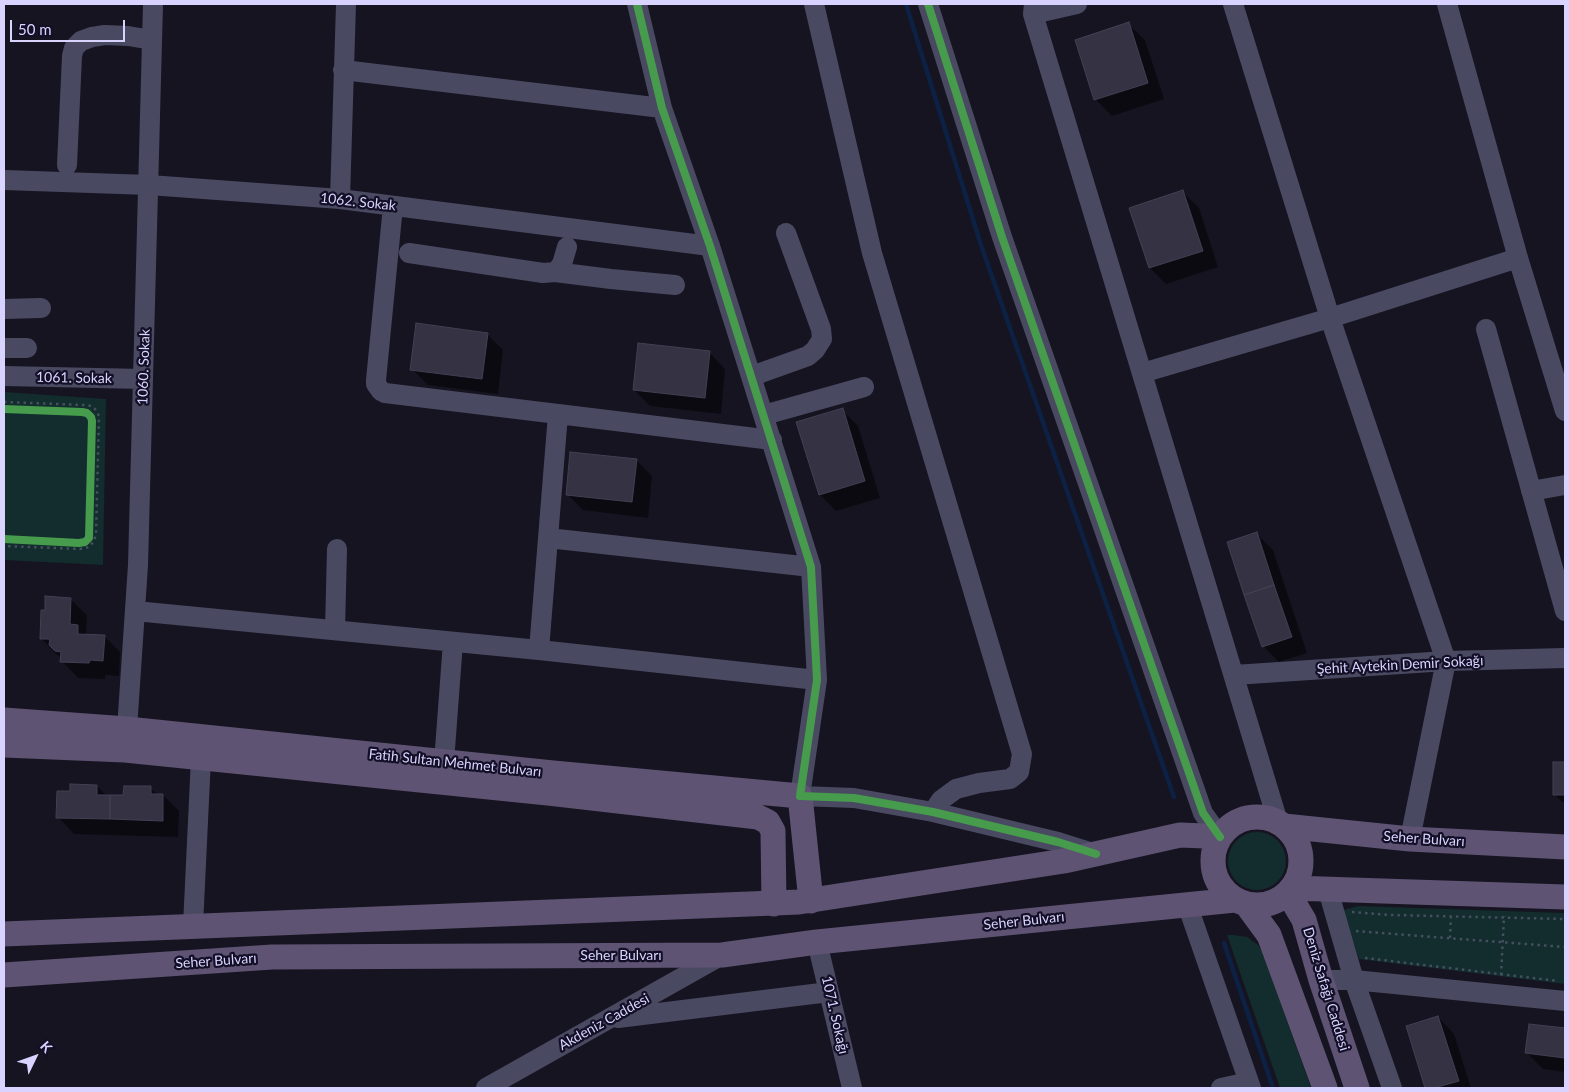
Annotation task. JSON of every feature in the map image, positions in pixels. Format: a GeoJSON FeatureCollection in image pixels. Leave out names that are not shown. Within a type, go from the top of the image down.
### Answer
{"type":"FeatureCollection","features":[{"type":"Feature","properties":{"kind":"main road","name":"Fatih Sultan Mehmet Bulvarı"},"geometry":{"type":"LineString","coordinates":[[4,720],[127,729],[800,796]]}},
{"type":"Feature","properties":{"kind":"main road","name":"Fatih Sultan Mehmet Bulvarı"},"geometry":{"type":"LineString","coordinates":[[4,745],[125,750],[548,793],[758,817],[768,822],[774,831],[774,904]]}},
{"type":"Feature","properties":{"kind":"main road"},"geometry":{"type":"LineString","coordinates":[[800,796],[811,901]]}},
{"type":"Feature","properties":{"kind":"main road"},"geometry":{"type":"LineString","coordinates":[[1241,903],[1260,906],[1272,903],[1290,891],[1299,877],[1301,865],[1300,852],[1296,840],[1289,830],[1267,818],[1254,817],[1242,819],[1230,825],[1215,846],[1212,858],[1213,870],[1225,893],[1241,903],[1269,935],[1325,1088]]}},
{"type":"Feature","properties":{"kind":"main road","name":"Seher Bulvarı"},"geometry":{"type":"LineString","coordinates":[[1281,824],[1410,840],[1565,848]]}},
{"type":"Feature","properties":{"kind":"main road"},"geometry":{"type":"LineString","coordinates":[[4,934],[774,904],[811,901],[1064,861],[1180,835],[1205,836],[1219,839]]}},
{"type":"Feature","properties":{"kind":"main road"},"geometry":{"type":"LineString","coordinates":[[1290,891],[1328,890],[1565,897]]}},
{"type":"Feature","properties":{"kind":"main road","name":"Deniz Safağı Caddesi"},"geometry":{"type":"LineString","coordinates":[[1290,891],[1304,920],[1321,980],[1357,1088]]}},
{"type":"Feature","properties":{"kind":"main road","name":"Seher Bulvarı"},"geometry":{"type":"LineString","coordinates":[[4,975],[272,957],[722,955],[817,942],[1186,904],[1241,903]]}},
{"type":"Feature","properties":{"kind":"street","name":"1060. Sokak"},"geometry":{"type":"LineString","coordinates":[[127,729],[138,565],[153,4]]}},
{"type":"Feature","properties":{"kind":"street"},"geometry":{"type":"LineString","coordinates":[[340,199],[346,4]]}},
{"type":"Feature","properties":{"kind":"street"},"geometry":{"type":"LineString","coordinates":[[637,4],[662,108],[710,246],[811,567],[817,680],[800,796],[854,798],[933,812],[1058,842],[1096,854]]}},
{"type":"Feature","properties":{"kind":"street"},"geometry":{"type":"LineString","coordinates":[[814,4],[872,253],[1022,754],[1018,772],[1010,779],[979,783],[956,790],[941,800],[933,812]]}},
{"type":"Feature","properties":{"kind":"street"},"geometry":{"type":"LineString","coordinates":[[928,4],[1002,237],[1196,794],[1203,813],[1219,839]]}},
{"type":"Feature","properties":{"kind":"street"},"geometry":{"type":"LineString","coordinates":[[1077,4],[1033,9],[1142,373],[1281,824]]}},
{"type":"Feature","properties":{"kind":"street"},"geometry":{"type":"LineString","coordinates":[[1232,4],[1330,318],[1446,661],[1410,840]]}},
{"type":"Feature","properties":{"kind":"street"},"geometry":{"type":"LineString","coordinates":[[1447,4],[1518,258],[1565,411]]}},
{"type":"Feature","properties":{"kind":"street"},"geometry":{"type":"LineString","coordinates":[[67,165],[72,56],[74,48],[81,41],[105,35],[152,40]]}},
{"type":"Feature","properties":{"kind":"street"},"geometry":{"type":"LineString","coordinates":[[343,70],[662,108]]}},
{"type":"Feature","properties":{"kind":"street","name":"1062. Sokak"},"geometry":{"type":"LineString","coordinates":[[4,180],[149,185],[340,199],[710,246]]}},
{"type":"Feature","properties":{"kind":"street"},"geometry":{"type":"LineString","coordinates":[[392,206],[376,380],[378,388],[385,393],[772,440]]}},
{"type":"Feature","properties":{"kind":"street"},"geometry":{"type":"LineString","coordinates":[[752,376],[808,356],[822,339],[821,329],[786,233]]}},
{"type":"Feature","properties":{"kind":"street"},"geometry":{"type":"LineString","coordinates":[[555,272],[562,264],[567,247]]}},
{"type":"Feature","properties":{"kind":"street"},"geometry":{"type":"LineString","coordinates":[[409,253],[543,273],[555,272],[675,286]]}},
{"type":"Feature","properties":{"kind":"street"},"geometry":{"type":"LineString","coordinates":[[1142,373],[1330,318],[1518,258]]}},
{"type":"Feature","properties":{"kind":"street"},"geometry":{"type":"LineString","coordinates":[[4,309],[41,308]]}},
{"type":"Feature","properties":{"kind":"street"},"geometry":{"type":"LineString","coordinates":[[1486,329],[1565,611]]}},
{"type":"Feature","properties":{"kind":"street"},"geometry":{"type":"LineString","coordinates":[[4,348],[27,348]]}},
{"type":"Feature","properties":{"kind":"street","name":"1061. Sokak"},"geometry":{"type":"LineString","coordinates":[[4,376],[143,380]]}},
{"type":"Feature","properties":{"kind":"street"},"geometry":{"type":"LineString","coordinates":[[764,415],[864,387]]}},
{"type":"Feature","properties":{"kind":"street"},"geometry":{"type":"LineString","coordinates":[[539,650],[558,414]]}},
{"type":"Feature","properties":{"kind":"street"},"geometry":{"type":"LineString","coordinates":[[1532,490],[1565,485]]}},
{"type":"Feature","properties":{"kind":"street"},"geometry":{"type":"LineString","coordinates":[[548,538],[811,567]]}},
{"type":"Feature","properties":{"kind":"street"},"geometry":{"type":"LineString","coordinates":[[335,630],[337,549]]}},
{"type":"Feature","properties":{"kind":"street"},"geometry":{"type":"LineString","coordinates":[[135,611],[539,650],[817,680]]}},
{"type":"Feature","properties":{"kind":"street"},"geometry":{"type":"LineString","coordinates":[[444,762],[454,642]]}},
{"type":"Feature","properties":{"kind":"street","name":"Şehit Aytekin Demir Sokağı"},"geometry":{"type":"LineString","coordinates":[[1234,675],[1446,661],[1565,658]]}},
{"type":"Feature","properties":{"kind":"street"},"geometry":{"type":"LineString","coordinates":[[192,926],[201,758]]}},
{"type":"Feature","properties":{"kind":"street"},"geometry":{"type":"LineString","coordinates":[[1328,890],[1354,980],[1392,1088]]}},
{"type":"Feature","properties":{"kind":"street"},"geometry":{"type":"LineString","coordinates":[[1186,904],[1250,1085],[1221,1088]]}},
{"type":"Feature","properties":{"kind":"street","name":"1071. Sokağı"},"geometry":{"type":"LineString","coordinates":[[817,942],[852,1088]]}},
{"type":"Feature","properties":{"kind":"street","name":"Akdeniz Caddesi"},"geometry":{"type":"LineString","coordinates":[[486,1088],[722,955]]}},
{"type":"Feature","properties":{"kind":"street"},"geometry":{"type":"LineString","coordinates":[[1321,980],[1354,980],[1565,1001]]}},
{"type":"Feature","properties":{"kind":"street"},"geometry":{"type":"LineString","coordinates":[[609,1019],[829,992]]}},
{"type":"Feature","properties":{"kind":"path"},"geometry":{"type":"LineString","coordinates":[[4,402],[85,405],[95,409],[99,416],[96,534],[94,541],[89,547],[80,549],[4,546]]}},
{"type":"Feature","properties":{"kind":"path"},"geometry":{"type":"LineString","coordinates":[[4,409],[82,412],[87,413],[92,421],[89,538],[85,542],[79,543],[4,539]]}},
{"type":"Feature","properties":{"kind":"path"},"geometry":{"type":"LineString","coordinates":[[1500,975],[1505,911]]}},
{"type":"Feature","properties":{"kind":"path"},"geometry":{"type":"LineString","coordinates":[[1351,912],[1565,919]]}},
{"type":"Feature","properties":{"kind":"path"},"geometry":{"type":"LineString","coordinates":[[1450,938],[1451,916]]}},
{"type":"Feature","properties":{"kind":"path"},"geometry":{"type":"LineString","coordinates":[[1355,931],[1565,947]]}},
{"type":"Feature","properties":{"kind":"path"},"geometry":{"type":"LineString","coordinates":[[1362,958],[1565,982]]}},
{"type":"Feature","properties":{"kind":"green space"},"geometry":{"type":"Polygon","coordinates":[[[4,392],[106,399],[103,565],[4,560],[4,392]]]}},
{"type":"Feature","properties":{"kind":"green space"},"geometry":{"type":"Polygon","coordinates":[[[1251,832],[1263,832],[1278,840],[1286,855],[1286,867],[1278,882],[1263,890],[1251,890],[1236,882],[1228,867],[1228,855],[1236,840],[1251,832]]]}},
{"type":"Feature","properties":{"kind":"green space"},"geometry":{"type":"Polygon","coordinates":[[[1358,906],[1565,913],[1565,984],[1359,959],[1343,910],[1358,906]]]}},
{"type":"Feature","properties":{"kind":"green space"},"geometry":{"type":"Polygon","coordinates":[[[1227,935],[1247,937],[1258,945],[1262,951],[1311,1088],[1280,1088],[1227,935]]]}},
{"type":"Feature","properties":{"kind":"building"},"geometry":{"type":"Polygon","coordinates":[[[1129,22],[1148,83],[1094,100],[1075,40],[1129,22]]]}},
{"type":"Feature","properties":{"kind":"building"},"geometry":{"type":"Polygon","coordinates":[[[1183,190],[1203,251],[1149,268],[1129,208],[1183,190]]]}},
{"type":"Feature","properties":{"kind":"building"},"geometry":{"type":"Polygon","coordinates":[[[416,323],[488,333],[482,379],[410,370],[416,323]]]}},
{"type":"Feature","properties":{"kind":"building"},"geometry":{"type":"Polygon","coordinates":[[[638,343],[710,351],[705,398],[633,390],[638,343]]]}},
{"type":"Feature","properties":{"kind":"building"},"geometry":{"type":"Polygon","coordinates":[[[843,408],[865,481],[819,495],[796,422],[843,408]]]}},
{"type":"Feature","properties":{"kind":"building"},"geometry":{"type":"Polygon","coordinates":[[[570,452],[637,459],[632,502],[566,495],[570,452]]]}},
{"type":"Feature","properties":{"kind":"building"},"geometry":{"type":"Polygon","coordinates":[[[1257,532],[1274,585],[1244,595],[1227,542],[1257,532]]]}},
{"type":"Feature","properties":{"kind":"building"},"geometry":{"type":"Polygon","coordinates":[[[1274,585],[1292,637],[1262,647],[1244,595],[1274,585]]]}},
{"type":"Feature","properties":{"kind":"building"},"geometry":{"type":"Polygon","coordinates":[[[45,596],[71,598],[70,624],[78,625],[78,634],[105,635],[103,661],[90,660],[89,663],[60,662],[61,652],[55,651],[49,645],[50,639],[40,639],[41,610],[45,610],[45,596]]]}},
{"type":"Feature","properties":{"kind":"building"},"geometry":{"type":"Polygon","coordinates":[[[1553,762],[1565,762],[1565,795],[1553,795],[1553,762]]]}},
{"type":"Feature","properties":{"kind":"building"},"geometry":{"type":"Polygon","coordinates":[[[70,784],[97,785],[97,795],[110,795],[110,819],[56,818],[57,791],[70,791],[70,784]]]}},
{"type":"Feature","properties":{"kind":"building"},"geometry":{"type":"Polygon","coordinates":[[[124,786],[151,786],[151,794],[163,794],[163,821],[110,819],[110,795],[123,795],[124,786]]]}},
{"type":"Feature","properties":{"kind":"building"},"geometry":{"type":"Polygon","coordinates":[[[1438,1016],[1459,1081],[1434,1088],[1425,1088],[1406,1026],[1438,1016]]]}},
{"type":"Feature","properties":{"kind":"building"},"geometry":{"type":"Polygon","coordinates":[[[1529,1024],[1565,1028],[1565,1058],[1525,1053],[1529,1024]]]}},
{"type":"Feature","properties":{"kind":"waterway"},"geometry":{"type":"LineString","coordinates":[[906,4],[981,245],[1174,797]]}},
{"type":"Feature","properties":{"kind":"waterway"},"geometry":{"type":"LineString","coordinates":[[1224,943],[1273,1088]]}},
{"type":"Feature","properties":{"kind":"cycle path"},"geometry":{"type":"LineString","coordinates":[[637,4],[662,108],[710,246],[811,567],[817,680],[800,796],[854,798],[933,812],[1058,842],[1096,854]]}},
{"type":"Feature","properties":{"kind":"cycle path"},"geometry":{"type":"LineString","coordinates":[[928,4],[1002,237],[1203,813],[1220,837]]}},
{"type":"Feature","properties":{"kind":"cycle path"},"geometry":{"type":"LineString","coordinates":[[4,409],[82,412],[87,413],[92,421],[89,538],[85,542],[79,543],[4,539]]}}]}
